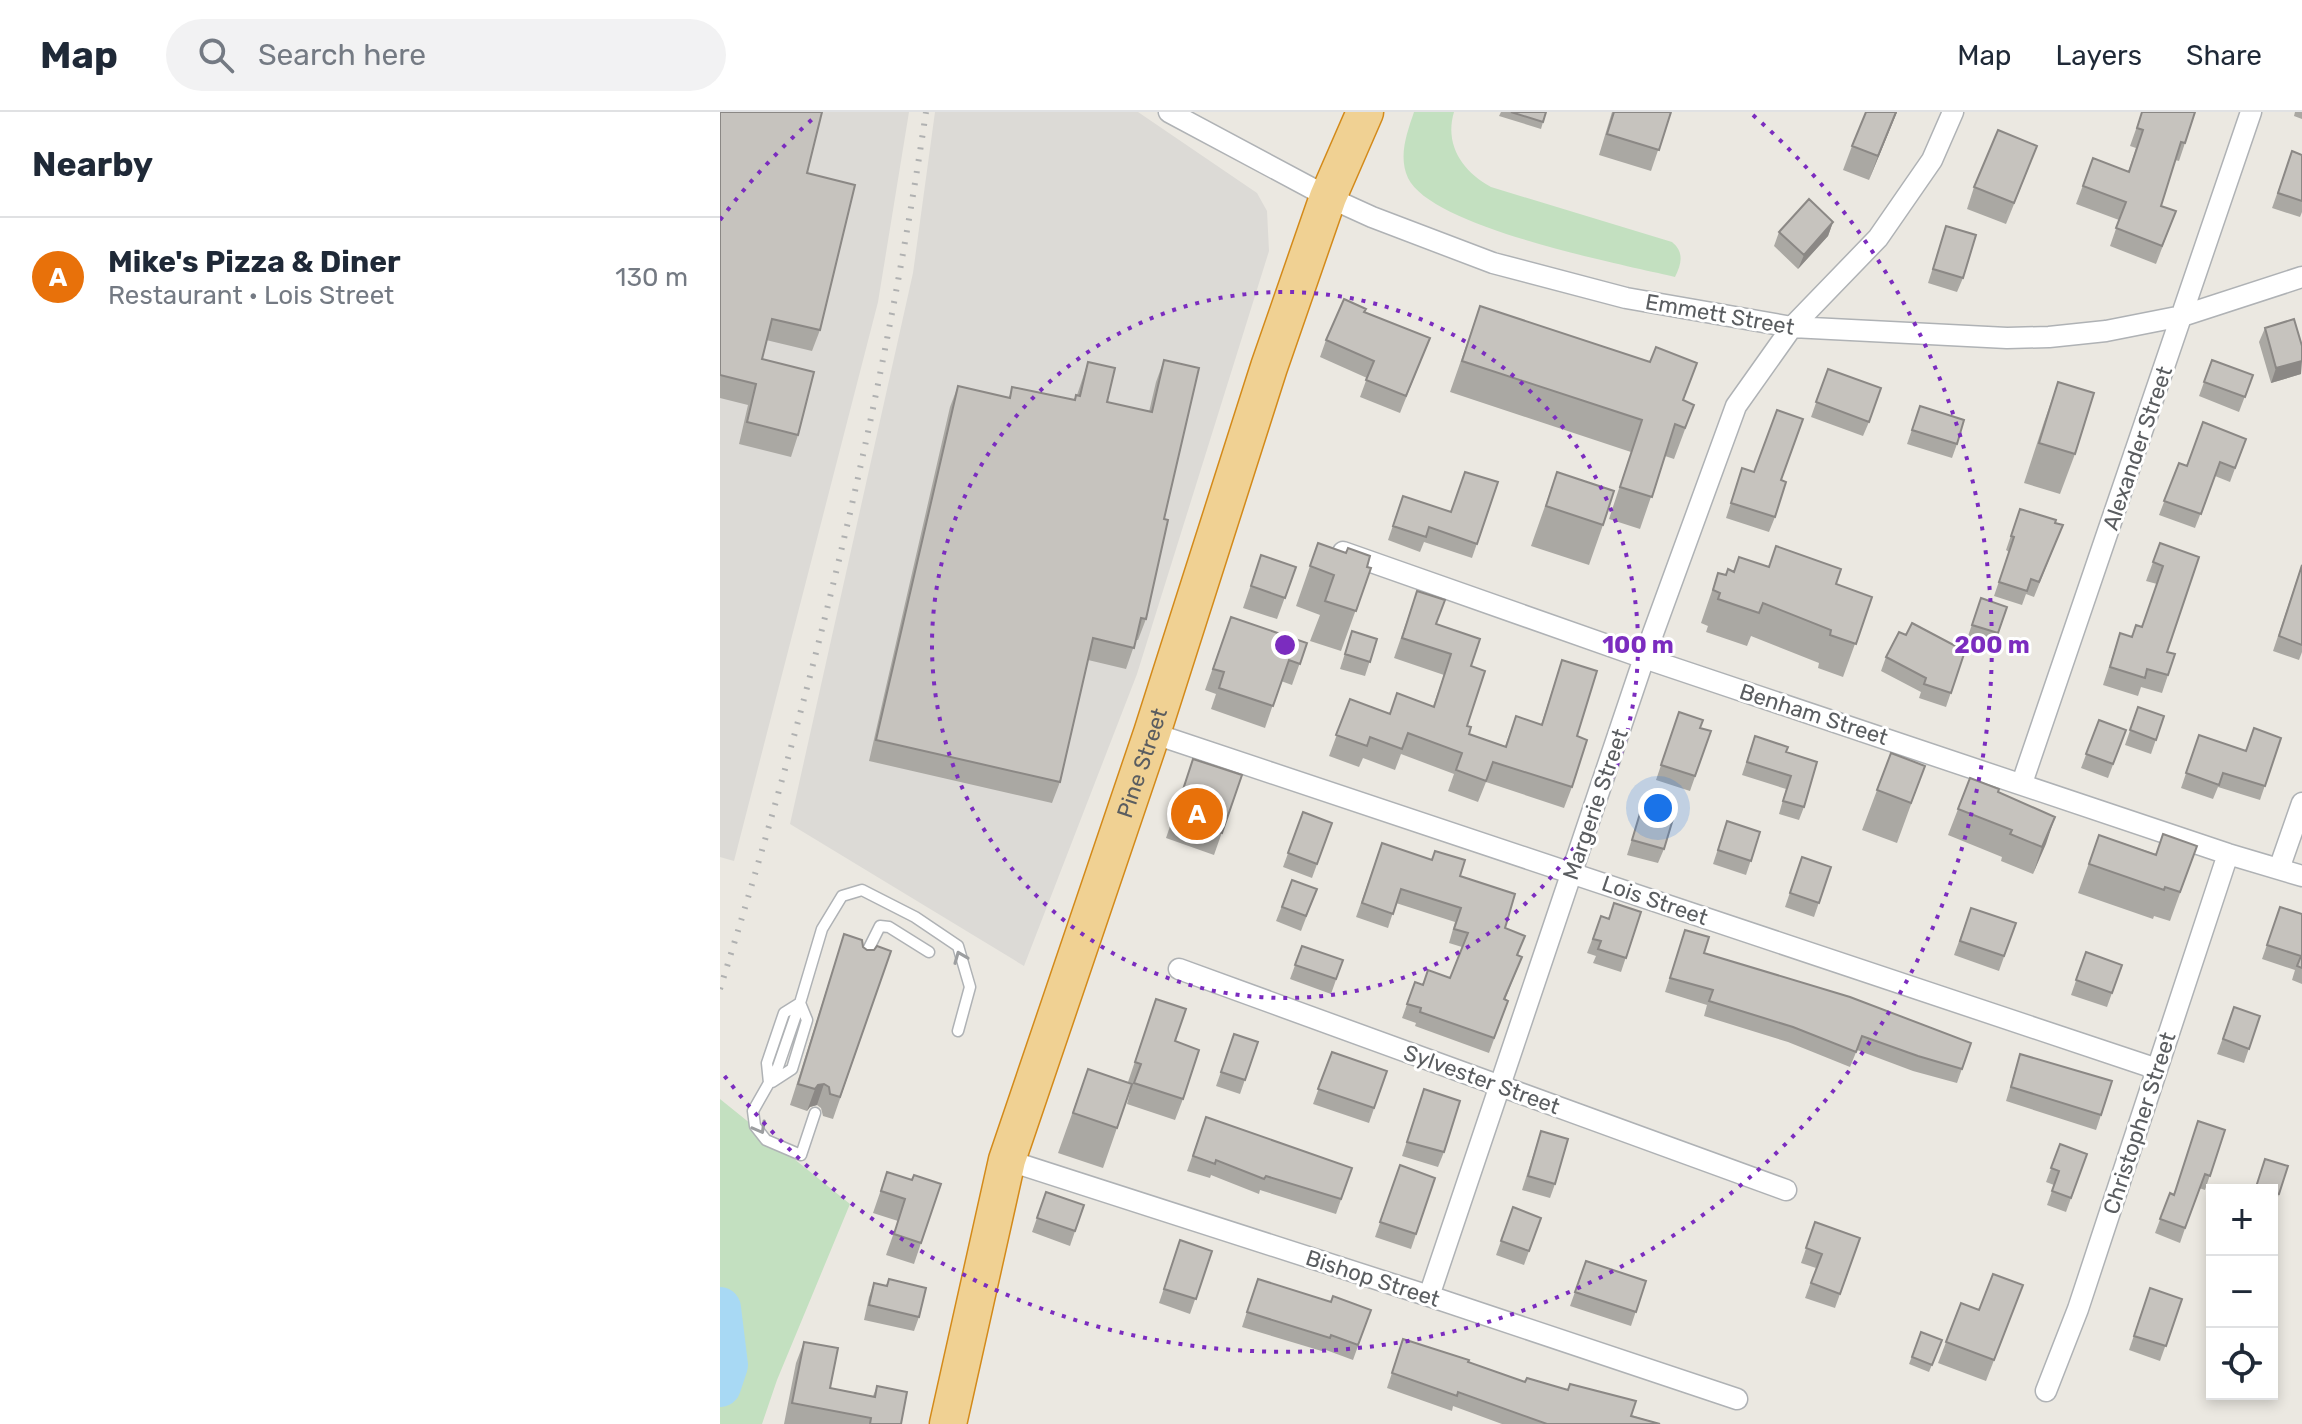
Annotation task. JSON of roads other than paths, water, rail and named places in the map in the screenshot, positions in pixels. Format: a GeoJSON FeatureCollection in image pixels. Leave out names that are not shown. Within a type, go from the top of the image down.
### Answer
{"type":"FeatureCollection","features":[{"type":"Feature","properties":{"kind":"highway","name":"Pine Street"},"geometry":{"type":"LineString","coordinates":[[948,1424],[1007,1160],[1152,733],[1264,382],[1328,197],[1365,112]]}},
{"type":"Feature","properties":{"kind":"street","name":"Emmett Street"},"geometry":{"type":"LineString","coordinates":[[1169,112],[1328,197],[1493,263],[1626,298],[1792,327],[2007,338],[2049,337],[2106,331],[2182,316],[2302,277]]}},
{"type":"Feature","properties":{"kind":"street","name":"Margerie Street"},"geometry":{"type":"LineString","coordinates":[[1429,1296],[1644,658],[1736,406],[1792,327],[1878,238],[1932,160],[1953,112]]}},
{"type":"Feature","properties":{"kind":"street","name":"Alexander Street"},"geometry":{"type":"LineString","coordinates":[[2022,783],[2251,112]]}},
{"type":"Feature","properties":{"kind":"street","name":"Benham Street"},"geometry":{"type":"LineString","coordinates":[[1327,547],[1644,658],[2302,876]]}},
{"type":"Feature","properties":{"kind":"street","name":"Lois Street"},"geometry":{"type":"LineString","coordinates":[[1152,733],[2157,1069]]}},
{"type":"Feature","properties":{"kind":"street"},"geometry":{"type":"LineString","coordinates":[[2279,869],[2302,803]]}},
{"type":"Feature","properties":{"kind":"street","name":"Christopher Street"},"geometry":{"type":"LineString","coordinates":[[2046,1391],[2078,1309],[2228,854]]}},
{"type":"Feature","properties":{"kind":"street","name":"Sylvester Street"},"geometry":{"type":"LineString","coordinates":[[1179,969],[1786,1190]]}},
{"type":"Feature","properties":{"kind":"street","name":"Bishop Street"},"geometry":{"type":"LineString","coordinates":[[1007,1160],[1737,1399]]}},
{"type":"Feature","properties":{"kind":"lane"},"geometry":{"type":"LineString","coordinates":[[815,1113],[801,1155],[766,1140],[755,1126],[753,1111],[769,1083],[792,1069],[807,1020],[800,1003],[822,929],[842,896],[862,890],[915,917],[958,946],[970,987],[958,1031]]}},
{"type":"Feature","properties":{"kind":"lane"},"geometry":{"type":"LineString","coordinates":[[862,964],[880,926],[889,927],[929,952]]}},
{"type":"Feature","properties":{"kind":"lane"},"geometry":{"type":"LineString","coordinates":[[769,1083],[767,1063],[784,1013],[800,1003]]}},
{"type":"Feature","properties":{"kind":"waterway"},"geometry":{"type":"LineString","coordinates":[[720,1308],[727,1365],[720,1386]]}},
{"type":"Feature","properties":{"kind":"railway"},"geometry":{"type":"LineString","coordinates":[[720,989],[784,773],[840,555],[888,334],[926,112]]}},
{"type":"Feature","properties":{"kind":"place","name":"Mike's Pizza & Diner"},"geometry":{"type":"Point","coordinates":[1197,814]}}]}
